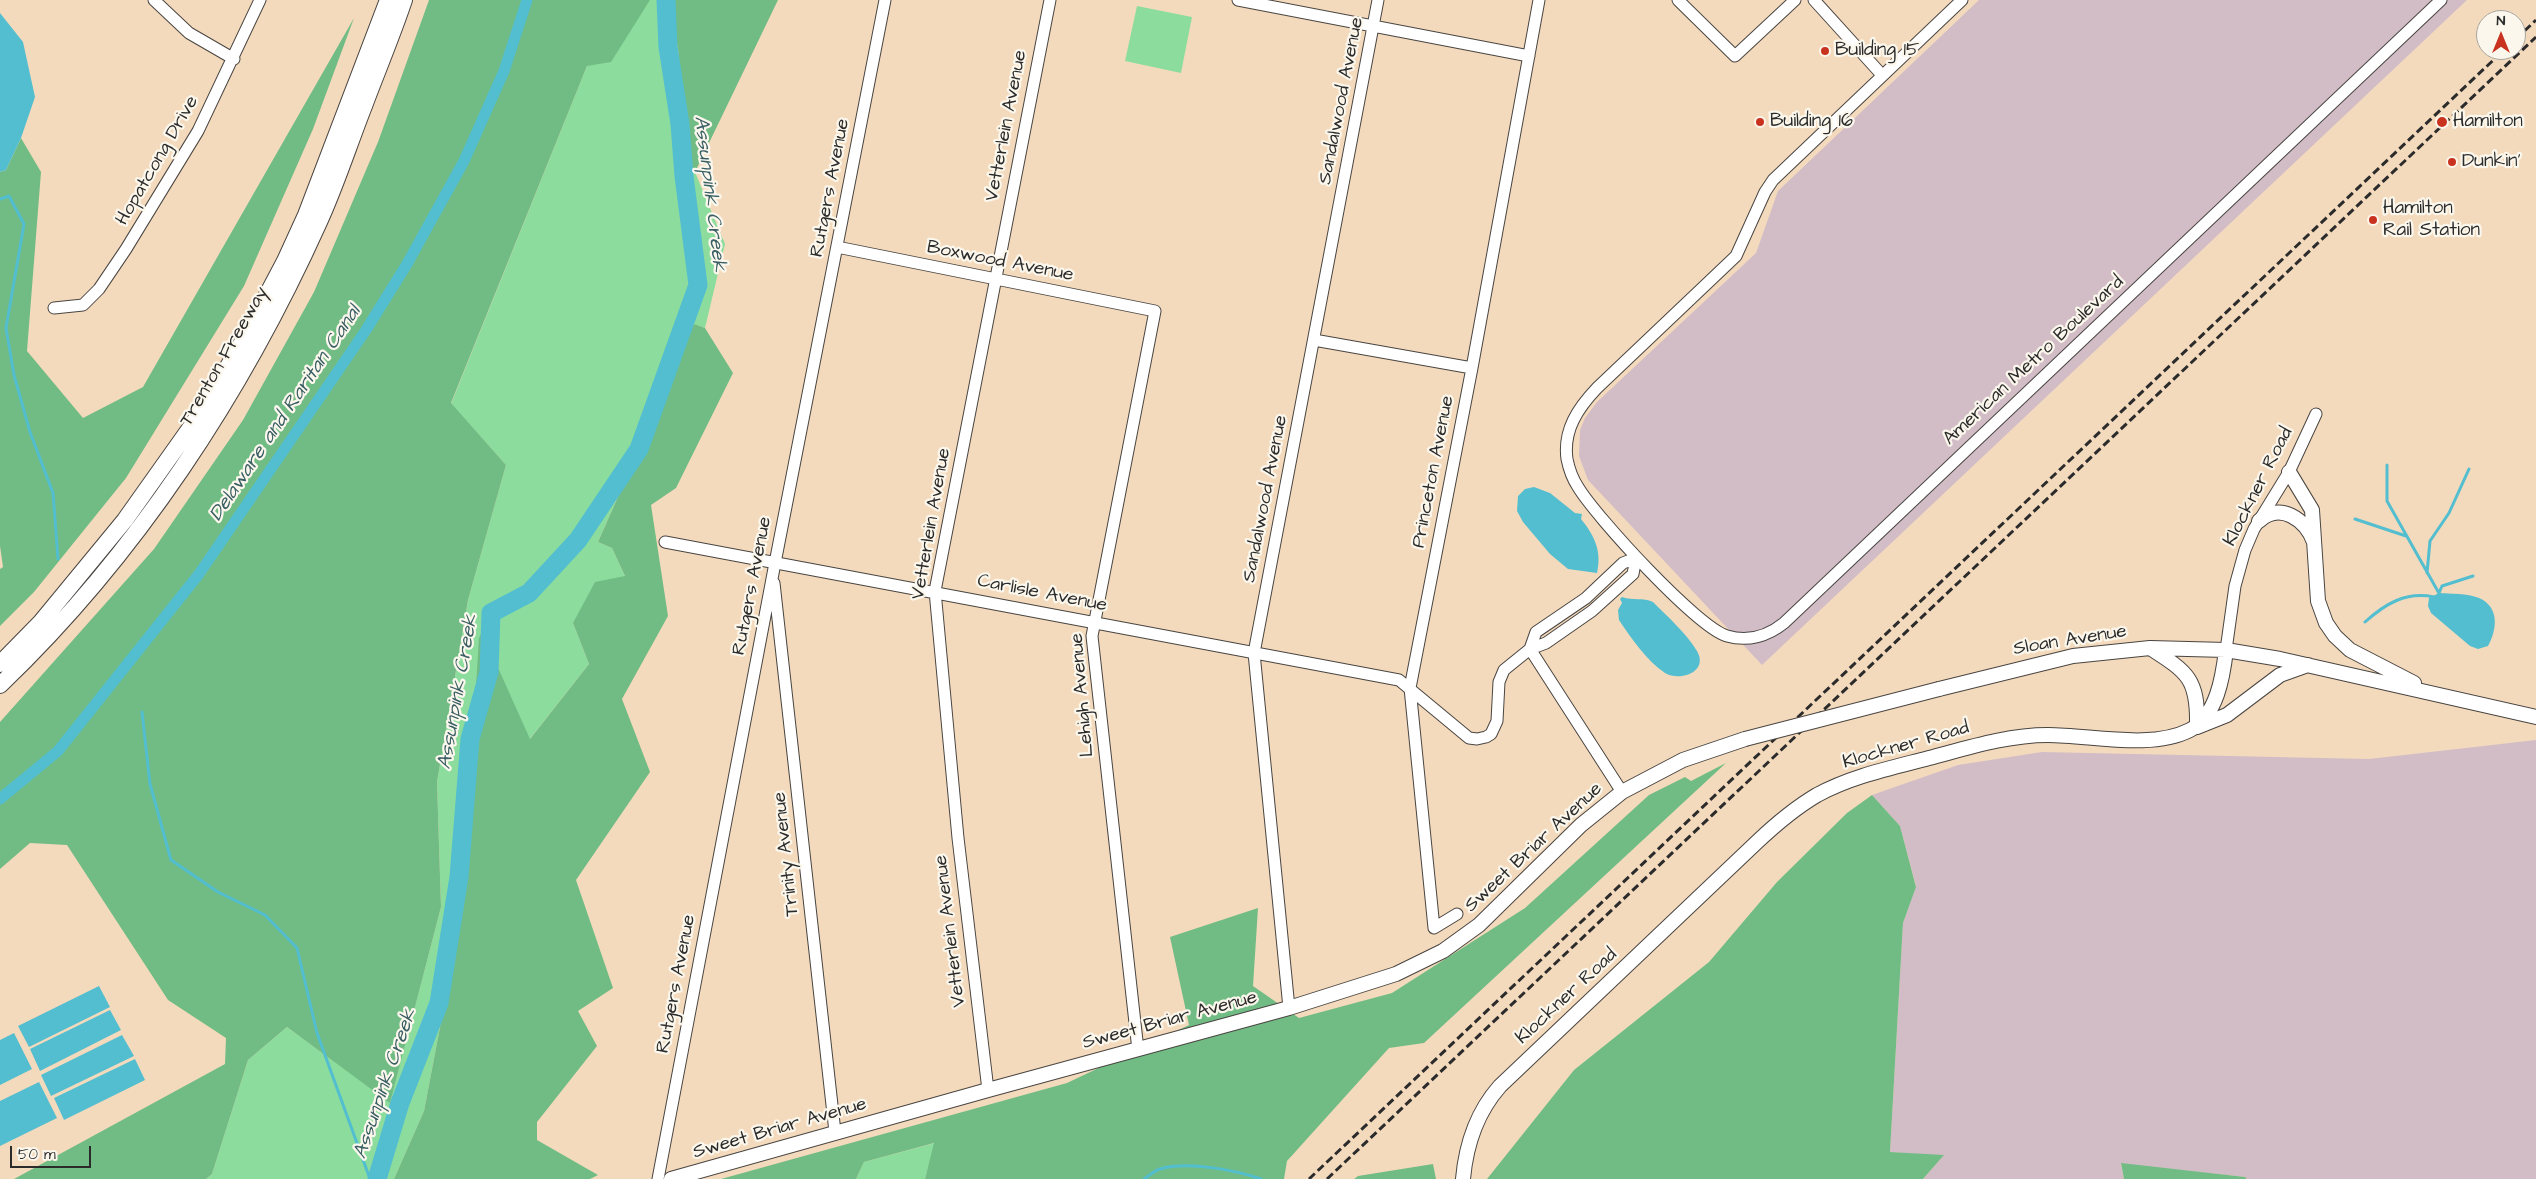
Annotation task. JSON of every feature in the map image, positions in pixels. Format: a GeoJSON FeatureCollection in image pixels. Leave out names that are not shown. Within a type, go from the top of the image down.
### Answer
{"type":"FeatureCollection","features":[{"type":"Feature","properties":{"kind":"highway","name":"Trenton Freeway"},"geometry":{"type":"LineString","coordinates":[[0,664],[48,614],[125,520],[191,427],[237,352],[285,261],[306,215],[388,0]]}},
{"type":"Feature","properties":{"kind":"highway","name":"Trenton Freeway"},"geometry":{"type":"LineString","coordinates":[[0,685],[41,643],[114,559],[203,436],[235,384],[281,301],[320,220],[404,0]]}},
{"type":"Feature","properties":{"kind":"main road"},"geometry":{"type":"LineString","coordinates":[[2289,472],[2312,510],[2316,547],[2318,601],[2323,616],[2335,636],[2350,650],[2364,659],[2437,694]]}},
{"type":"Feature","properties":{"kind":"main road"},"geometry":{"type":"LineString","coordinates":[[2259,521],[2266,516],[2277,513],[2294,516],[2307,527],[2316,547]]}},
{"type":"Feature","properties":{"kind":"main road"},"geometry":{"type":"LineString","coordinates":[[2150,648],[2180,668],[2190,678],[2196,696],[2194,727],[2227,715],[2274,679],[2308,665]]}},
{"type":"Feature","properties":{"kind":"main road","name":"Sloan Avenue"},"geometry":{"type":"LineString","coordinates":[[1622,792],[1648,776],[1683,760],[1728,744],[2074,656],[2150,648],[2226,650],[2308,665],[2536,717]]}},
{"type":"Feature","properties":{"kind":"main road","name":"Klockner Road"},"geometry":{"type":"LineString","coordinates":[[1463,1179],[1469,1144],[1475,1127],[1486,1105],[1500,1086],[1757,842],[1781,820],[1808,801],[1838,785],[1871,773],[2001,740],[2045,735],[2153,740],[2174,736],[2194,727],[2211,708],[2218,692],[2226,650]]}},
{"type":"Feature","properties":{"kind":"main road","name":"Sweet Briar Avenue"},"geometry":{"type":"LineString","coordinates":[[671,1179],[835,1132],[1289,1008],[1396,974],[1456,942],[1498,909],[1581,825],[1622,792]]}},
{"type":"Feature","properties":{"kind":"street"},"geometry":{"type":"LineString","coordinates":[[154,0],[189,33],[234,59]]}},
{"type":"Feature","properties":{"kind":"street","name":"Hopatcong Drive"},"geometry":{"type":"LineString","coordinates":[[54,308],[83,305],[99,289],[178,165],[234,59],[260,0]]}},
{"type":"Feature","properties":{"kind":"street","name":"Rutgers Avenue"},"geometry":{"type":"LineString","coordinates":[[658,1179],[774,567],[885,0]]}},
{"type":"Feature","properties":{"kind":"street","name":"Vetterlein Avenue"},"geometry":{"type":"LineString","coordinates":[[988,1090],[958,838],[934,591],[1050,0]]}},
{"type":"Feature","properties":{"kind":"street"},"geometry":{"type":"LineString","coordinates":[[1238,0],[1529,56]]}},
{"type":"Feature","properties":{"kind":"street","name":"Sandalwood Avenue"},"geometry":{"type":"LineString","coordinates":[[1289,1008],[1254,653],[1378,0]]}},
{"type":"Feature","properties":{"kind":"street","name":"Princeton Avenue"},"geometry":{"type":"LineString","coordinates":[[1457,914],[1434,928],[1410,688],[1472,368],[1539,0]]}},
{"type":"Feature","properties":{"kind":"street"},"geometry":{"type":"LineString","coordinates":[[1678,0],[1735,56],[1795,0]]}},
{"type":"Feature","properties":{"kind":"street"},"geometry":{"type":"LineString","coordinates":[[1814,0],[1882,75]]}},
{"type":"Feature","properties":{"kind":"street","name":"American Metro Boulevard"},"geometry":{"type":"LineString","coordinates":[[1962,0],[1770,184],[1743,244],[1732,260],[1596,388],[1575,415],[1567,443],[1567,458],[1572,477],[1579,490],[1636,558],[1702,621],[1720,634],[1735,638],[1750,638],[1765,635],[1778,628],[2441,0]]}},
{"type":"Feature","properties":{"kind":"street","name":"Boxwood Avenue"},"geometry":{"type":"LineString","coordinates":[[838,247],[1155,311]]}},
{"type":"Feature","properties":{"kind":"street","name":"Lehigh Avenue"},"geometry":{"type":"LineString","coordinates":[[1138,1050],[1092,636],[1155,311]]}},
{"type":"Feature","properties":{"kind":"street"},"geometry":{"type":"LineString","coordinates":[[1314,340],[1472,368]]}},
{"type":"Feature","properties":{"kind":"street","name":"Klockner Road"},"geometry":{"type":"LineString","coordinates":[[2226,650],[2238,574],[2245,550],[2259,521],[2289,472],[2316,414]]}},
{"type":"Feature","properties":{"kind":"street","name":"Carlisle Avenue"},"geometry":{"type":"LineString","coordinates":[[665,542],[774,567],[934,591],[1399,680],[1469,738],[1482,739],[1491,734],[1497,721],[1501,675],[1507,666],[1530,649]]}},
{"type":"Feature","properties":{"kind":"street"},"geometry":{"type":"LineString","coordinates":[[1622,792],[1530,649],[1536,632],[1586,598],[1623,563],[1636,558]]}},
{"type":"Feature","properties":{"kind":"street","name":"Trinity Avenue"},"geometry":{"type":"LineString","coordinates":[[774,567],[835,1132]]}},
{"type":"Feature","properties":{"kind":"shaded area"},"geometry":{"type":"Polygon","coordinates":[[[1979,0],[2467,0],[1762,665],[1588,480],[1579,456],[1580,430],[1585,418],[1597,402],[1756,253],[1778,191],[1979,0]]]}},
{"type":"Feature","properties":{"kind":"shaded area"},"geometry":{"type":"Polygon","coordinates":[[[2536,740],[2536,1179],[2247,1179],[2245,1177],[2121,1164],[2124,1179],[1923,1179],[1943,1156],[1890,1152],[1903,923],[1916,886],[1900,826],[1872,795],[1958,765],[2042,752],[2369,759],[2536,740]]]}},
{"type":"Feature","properties":{"kind":"green space"},"geometry":{"type":"Polygon","coordinates":[[[429,0],[650,0],[611,62],[587,66],[451,403],[506,465],[468,600],[437,782],[441,907],[390,1103],[287,1027],[248,1060],[212,1174],[206,1179],[14,1179],[225,1064],[226,1038],[168,1000],[67,845],[30,843],[0,869],[0,722],[154,549],[243,420],[314,292],[378,142],[429,0]]]}},
{"type":"Feature","properties":{"kind":"green space"},"geometry":{"type":"Polygon","coordinates":[[[650,0],[670,0],[679,56],[669,102],[676,147],[695,172],[725,244],[705,328],[693,324],[598,542],[612,548],[625,576],[573,623],[589,664],[529,740],[482,633],[462,912],[424,1111],[394,1179],[206,1179],[212,1174],[248,1060],[287,1027],[390,1102],[441,907],[437,782],[468,600],[506,465],[451,404],[587,66],[650,0]]]}},
{"type":"Feature","properties":{"kind":"green space"},"geometry":{"type":"Polygon","coordinates":[[[670,0],[778,0],[695,172],[676,147],[669,102],[679,56],[670,0]]]}},
{"type":"Feature","properties":{"kind":"green space"},"geometry":{"type":"Polygon","coordinates":[[[1137,6],[1192,17],[1181,73],[1125,61],[1137,6]]]}},
{"type":"Feature","properties":{"kind":"green space"},"geometry":{"type":"Polygon","coordinates":[[[354,18],[313,129],[244,286],[126,478],[34,592],[0,626],[0,569],[3,567],[0,546],[0,172],[6,170],[21,138],[41,172],[27,351],[83,418],[143,387],[354,18]]]}},
{"type":"Feature","properties":{"kind":"green space"},"geometry":{"type":"Polygon","coordinates":[[[694,324],[705,328],[733,373],[676,488],[651,505],[668,616],[622,699],[650,772],[576,880],[613,988],[578,1011],[597,1046],[537,1122],[537,1140],[598,1175],[590,1179],[394,1179],[424,1111],[462,912],[479,638],[482,632],[530,739],[589,664],[573,623],[595,582],[625,576],[612,548],[598,542],[694,324]]]}},
{"type":"Feature","properties":{"kind":"green space"},"geometry":{"type":"Polygon","coordinates":[[[1726,763],[1424,1043],[1389,1048],[1287,1161],[1284,1179],[925,1179],[934,1143],[864,1162],[856,1179],[721,1179],[1067,1083],[1189,1025],[1170,937],[1258,908],[1253,986],[1299,1018],[1392,993],[1525,908],[1649,795],[1685,777],[1691,781],[1726,763]]]}},
{"type":"Feature","properties":{"kind":"green space"},"geometry":{"type":"Polygon","coordinates":[[[1872,795],[1900,826],[1916,887],[1903,923],[1890,1152],[1944,1155],[1923,1179],[1487,1179],[1574,1070],[1709,962],[1777,882],[1847,813],[1872,795]]]}},
{"type":"Feature","properties":{"kind":"green space"},"geometry":{"type":"Polygon","coordinates":[[[935,1143],[925,1179],[856,1179],[864,1162],[935,1143]]]}},
{"type":"Feature","properties":{"kind":"green space"},"geometry":{"type":"Polygon","coordinates":[[[2121,1163],[2245,1177],[2247,1179],[2124,1179],[2121,1163]]]}},
{"type":"Feature","properties":{"kind":"green space"},"geometry":{"type":"Polygon","coordinates":[[[1433,1164],[1436,1179],[1354,1179],[1358,1176],[1433,1164]]]}},
{"type":"Feature","properties":{"kind":"water"},"geometry":{"type":"Polygon","coordinates":[[[0,13],[23,42],[35,97],[21,138],[6,170],[0,172],[0,13]]]}},
{"type":"Feature","properties":{"kind":"water"},"geometry":{"type":"Polygon","coordinates":[[[1534,487],[1550,493],[1575,513],[1582,514],[1581,519],[1594,538],[1598,551],[1597,573],[1568,569],[1550,554],[1523,522],[1517,511],[1518,496],[1525,489],[1534,487]]]}},
{"type":"Feature","properties":{"kind":"water"},"geometry":{"type":"Polygon","coordinates":[[[2439,593],[2474,596],[2491,607],[2495,626],[2488,646],[2478,649],[2470,646],[2431,613],[2428,606],[2429,598],[2439,593]]]}},
{"type":"Feature","properties":{"kind":"water"},"geometry":{"type":"Polygon","coordinates":[[[1622,597],[1653,602],[1693,644],[1700,658],[1696,670],[1685,676],[1671,676],[1658,668],[1634,642],[1619,620],[1618,610],[1622,603],[1620,599],[1622,597]]]}},
{"type":"Feature","properties":{"kind":"water"},"geometry":{"type":"Polygon","coordinates":[[[99,986],[110,1007],[29,1047],[18,1026],[99,986]]]}},
{"type":"Feature","properties":{"kind":"water"},"geometry":{"type":"Polygon","coordinates":[[[110,1010],[121,1030],[40,1071],[30,1049],[110,1010]]]}},
{"type":"Feature","properties":{"kind":"water"},"geometry":{"type":"Polygon","coordinates":[[[14,1033],[32,1069],[0,1085],[0,1040],[14,1033]]]}},
{"type":"Feature","properties":{"kind":"water"},"geometry":{"type":"Polygon","coordinates":[[[122,1035],[134,1056],[51,1096],[41,1075],[122,1035]]]}},
{"type":"Feature","properties":{"kind":"water"},"geometry":{"type":"Polygon","coordinates":[[[135,1059],[145,1080],[64,1120],[54,1098],[135,1059]]]}},
{"type":"Feature","properties":{"kind":"water"},"geometry":{"type":"Polygon","coordinates":[[[39,1082],[57,1118],[0,1146],[0,1101],[39,1082]]]}},
{"type":"Feature","properties":{"kind":"waterway","name":"Delaware and Raritan Canal"},"geometry":{"type":"LineString","coordinates":[[0,799],[58,751],[199,574],[366,330],[407,264],[464,161],[504,71],[527,0]]}},
{"type":"Feature","properties":{"kind":"waterway","name":"Assunpink Creek"},"geometry":{"type":"LineString","coordinates":[[377,1179],[400,1103],[439,1003],[459,877],[470,739],[489,672],[491,613],[529,593],[578,540],[639,449],[698,285],[684,176],[680,124],[668,47],[666,0]]}},
{"type":"Feature","properties":{"kind":"waterway"},"geometry":{"type":"LineString","coordinates":[[0,199],[9,196],[24,224],[6,328],[14,375],[30,432],[53,493],[58,559]]}},
{"type":"Feature","properties":{"kind":"waterway"},"geometry":{"type":"LineString","coordinates":[[2387,465],[2387,501],[2440,595]]}},
{"type":"Feature","properties":{"kind":"waterway"},"geometry":{"type":"LineString","coordinates":[[2427,573],[2430,541],[2449,513],[2469,469]]}},
{"type":"Feature","properties":{"kind":"waterway"},"geometry":{"type":"LineString","coordinates":[[2355,519],[2406,536]]}},
{"type":"Feature","properties":{"kind":"waterway"},"geometry":{"type":"LineString","coordinates":[[2439,593],[2442,586],[2473,576]]}},
{"type":"Feature","properties":{"kind":"waterway"},"geometry":{"type":"LineString","coordinates":[[2365,622],[2396,600],[2414,596],[2434,597]]}},
{"type":"Feature","properties":{"kind":"waterway"},"geometry":{"type":"LineString","coordinates":[[142,712],[150,784],[171,860],[218,892],[265,915],[297,948],[317,1033],[370,1179]]}},
{"type":"Feature","properties":{"kind":"waterway"},"geometry":{"type":"LineString","coordinates":[[1144,1179],[1158,1170],[1184,1166],[1225,1170],[1261,1179]]}},
{"type":"Feature","properties":{"kind":"railway"},"geometry":{"type":"LineString","coordinates":[[2526,30],[2536,20]]}},
{"type":"Feature","properties":{"kind":"railway"},"geometry":{"type":"LineString","coordinates":[[1327,1179],[2536,37]]}},
{"type":"Feature","properties":{"kind":"railway"},"geometry":{"type":"LineString","coordinates":[[1309,1179],[2493,60]]}},
{"type":"Feature","properties":{"kind":"place","name":"Building 15"},"geometry":{"type":"Point","coordinates":[1825,51]}},
{"type":"Feature","properties":{"kind":"place","name":"Building 16"},"geometry":{"type":"Point","coordinates":[1760,122]}},
{"type":"Feature","properties":{"kind":"place","name":"Hamilton"},"geometry":{"type":"Point","coordinates":[2442,122]}},
{"type":"Feature","properties":{"kind":"place","name":"Dunkin'"},"geometry":{"type":"Point","coordinates":[2452,162]}},
{"type":"Feature","properties":{"kind":"place","name":"Hamilton Rail Station"},"geometry":{"type":"Point","coordinates":[2373,220]}}]}
